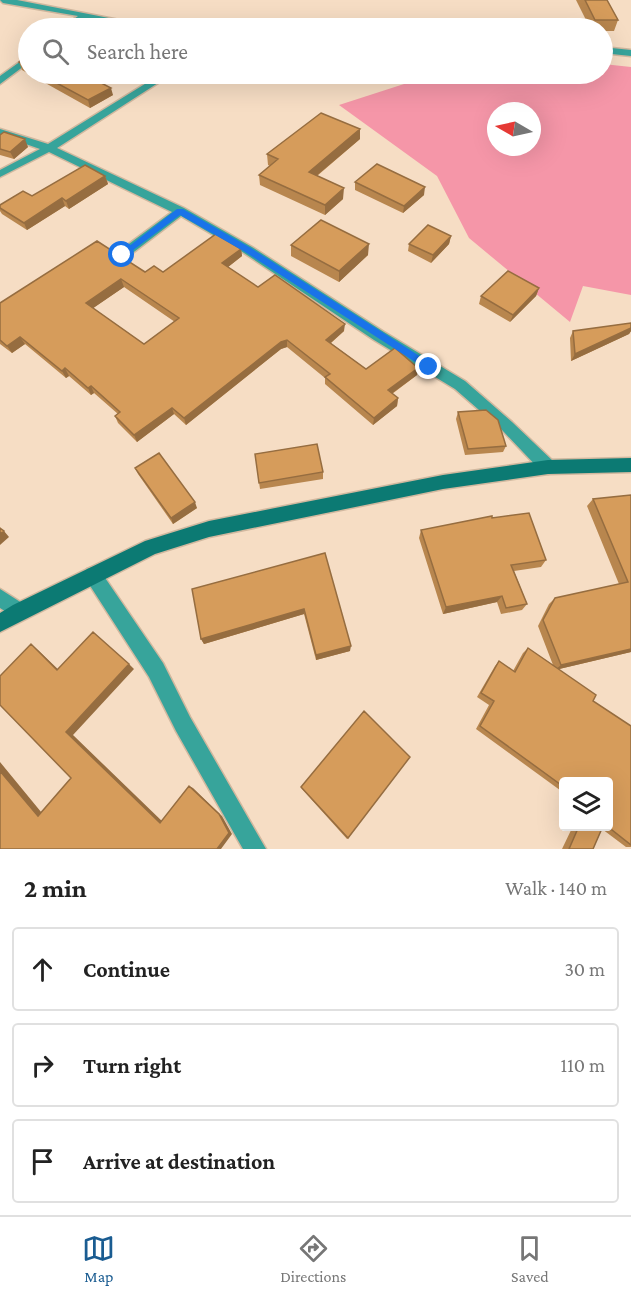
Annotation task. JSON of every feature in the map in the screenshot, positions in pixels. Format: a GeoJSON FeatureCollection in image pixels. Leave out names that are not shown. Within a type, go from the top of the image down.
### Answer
{"type":"FeatureCollection","features":[{"type":"Feature","properties":{"kind":"street"},"geometry":{"type":"LineString","coordinates":[[3,0],[97,18]]}},
{"type":"Feature","properties":{"kind":"street"},"geometry":{"type":"LineString","coordinates":[[613,52],[631,53]]}},
{"type":"Feature","properties":{"kind":"street"},"geometry":{"type":"LineString","coordinates":[[0,81],[18,67]]}},
{"type":"Feature","properties":{"kind":"street"},"geometry":{"type":"LineString","coordinates":[[0,174],[49,148],[151,84]]}},
{"type":"Feature","properties":{"kind":"street"},"geometry":{"type":"LineString","coordinates":[[0,132],[49,148],[180,211],[248,250],[379,336],[460,385],[507,426],[548,467]]}},
{"type":"Feature","properties":{"kind":"street"},"geometry":{"type":"LineString","coordinates":[[122,255],[180,211]]}},
{"type":"Feature","properties":{"kind":"street"},"geometry":{"type":"LineString","coordinates":[[0,623],[19,610],[151,547],[209,529],[443,482],[548,467],[631,465]]}},
{"type":"Feature","properties":{"kind":"street"},"geometry":{"type":"LineString","coordinates":[[93,575],[156,670],[183,724],[255,849]]}},
{"type":"Feature","properties":{"kind":"street"},"geometry":{"type":"LineString","coordinates":[[0,598],[19,610]]}},
{"type":"Feature","properties":{"kind":"shaded area"},"geometry":{"type":"Polygon","coordinates":[[[613,65],[631,67],[631,295],[583,286],[570,322],[469,238],[437,176],[339,105],[404,84],[613,84],[613,65]]]}},
{"type":"Feature","properties":{"kind":"building"},"geometry":{"type":"Polygon","coordinates":[[[585,0],[607,0],[618,20],[613,20],[613,18],[594,18],[585,0]]]}},
{"type":"Feature","properties":{"kind":"building"},"geometry":{"type":"Polygon","coordinates":[[[58,84],[103,84],[111,88],[88,100],[58,84]]]}},
{"type":"Feature","properties":{"kind":"building"},"geometry":{"type":"Polygon","coordinates":[[[321,113],[360,129],[309,172],[344,188],[325,205],[259,175],[278,159],[267,154],[321,113]]]}},
{"type":"Feature","properties":{"kind":"building"},"geometry":{"type":"Polygon","coordinates":[[[4,132],[25,139],[10,152],[0,149],[0,135],[4,132]]]}},
{"type":"Feature","properties":{"kind":"building"},"geometry":{"type":"Polygon","coordinates":[[[377,164],[425,187],[404,206],[355,182],[377,164]]]}},
{"type":"Feature","properties":{"kind":"building"},"geometry":{"type":"Polygon","coordinates":[[[85,165],[105,176],[66,201],[62,198],[24,223],[0,208],[0,205],[23,191],[32,196],[85,165]]]}},
{"type":"Feature","properties":{"kind":"building"},"geometry":{"type":"Polygon","coordinates":[[[321,220],[369,244],[339,271],[291,245],[321,220]]]}},
{"type":"Feature","properties":{"kind":"building"},"geometry":{"type":"Polygon","coordinates":[[[428,225],[451,236],[433,255],[409,244],[428,225]]]}},
{"type":"Feature","properties":{"kind":"building"},"geometry":{"type":"Polygon","coordinates":[[[216,234],[241,249],[222,263],[258,287],[275,275],[345,324],[326,340],[366,369],[395,348],[418,368],[388,390],[398,398],[374,418],[325,377],[330,374],[287,340],[281,342],[184,418],[172,408],[134,435],[115,416],[120,412],[91,386],[88,388],[65,368],[62,371],[20,337],[7,346],[0,340],[0,303],[97,241],[145,272],[154,266],[163,272],[216,234]],[[121,279],[86,303],[144,344],[179,318],[121,279]]]}},
{"type":"Feature","properties":{"kind":"building"},"geometry":{"type":"Polygon","coordinates":[[[508,271],[539,288],[513,315],[481,296],[508,271]]]}},
{"type":"Feature","properties":{"kind":"building"},"geometry":{"type":"Polygon","coordinates":[[[631,323],[631,328],[575,354],[573,331],[631,323]]]}},
{"type":"Feature","properties":{"kind":"building"},"geometry":{"type":"Polygon","coordinates":[[[486,410],[498,420],[506,446],[468,449],[458,412],[486,410]]]}},
{"type":"Feature","properties":{"kind":"building"},"geometry":{"type":"Polygon","coordinates":[[[317,444],[323,472],[259,483],[255,454],[317,444]]]}},
{"type":"Feature","properties":{"kind":"building"},"geometry":{"type":"Polygon","coordinates":[[[159,453],[195,502],[171,518],[135,468],[159,453]]]}},
{"type":"Feature","properties":{"kind":"building"},"geometry":{"type":"Polygon","coordinates":[[[631,495],[631,649],[561,665],[543,620],[555,598],[628,582],[593,499],[631,495]]]}},
{"type":"Feature","properties":{"kind":"building"},"geometry":{"type":"Polygon","coordinates":[[[529,513],[546,560],[511,565],[527,604],[506,608],[502,596],[446,607],[421,530],[492,516],[492,518],[529,513]]]}},
{"type":"Feature","properties":{"kind":"building"},"geometry":{"type":"Polygon","coordinates":[[[325,553],[351,646],[316,655],[304,609],[201,639],[192,589],[325,553]]]}},
{"type":"Feature","properties":{"kind":"building"},"geometry":{"type":"Polygon","coordinates":[[[93,632],[129,664],[66,732],[160,823],[189,786],[219,814],[229,833],[217,849],[0,849],[0,771],[38,816],[71,778],[0,705],[0,676],[31,644],[57,670],[93,632]]]}},
{"type":"Feature","properties":{"kind":"building"},"geometry":{"type":"Polygon","coordinates":[[[528,648],[596,695],[593,701],[631,726],[631,845],[613,831],[613,777],[559,777],[559,783],[480,726],[494,701],[481,693],[499,661],[515,672],[528,648]]]}},
{"type":"Feature","properties":{"kind":"building"},"geometry":{"type":"Polygon","coordinates":[[[364,711],[410,757],[348,838],[301,787],[364,711]]]}},
{"type":"Feature","properties":{"kind":"building"},"geometry":{"type":"Polygon","coordinates":[[[577,831],[601,831],[593,849],[569,849],[577,831]]]}},
{"type":"Feature","properties":{"kind":"route"},"geometry":{"type":"LineString","coordinates":[[122,255],[180,211],[248,250],[429,367]]}}]}
